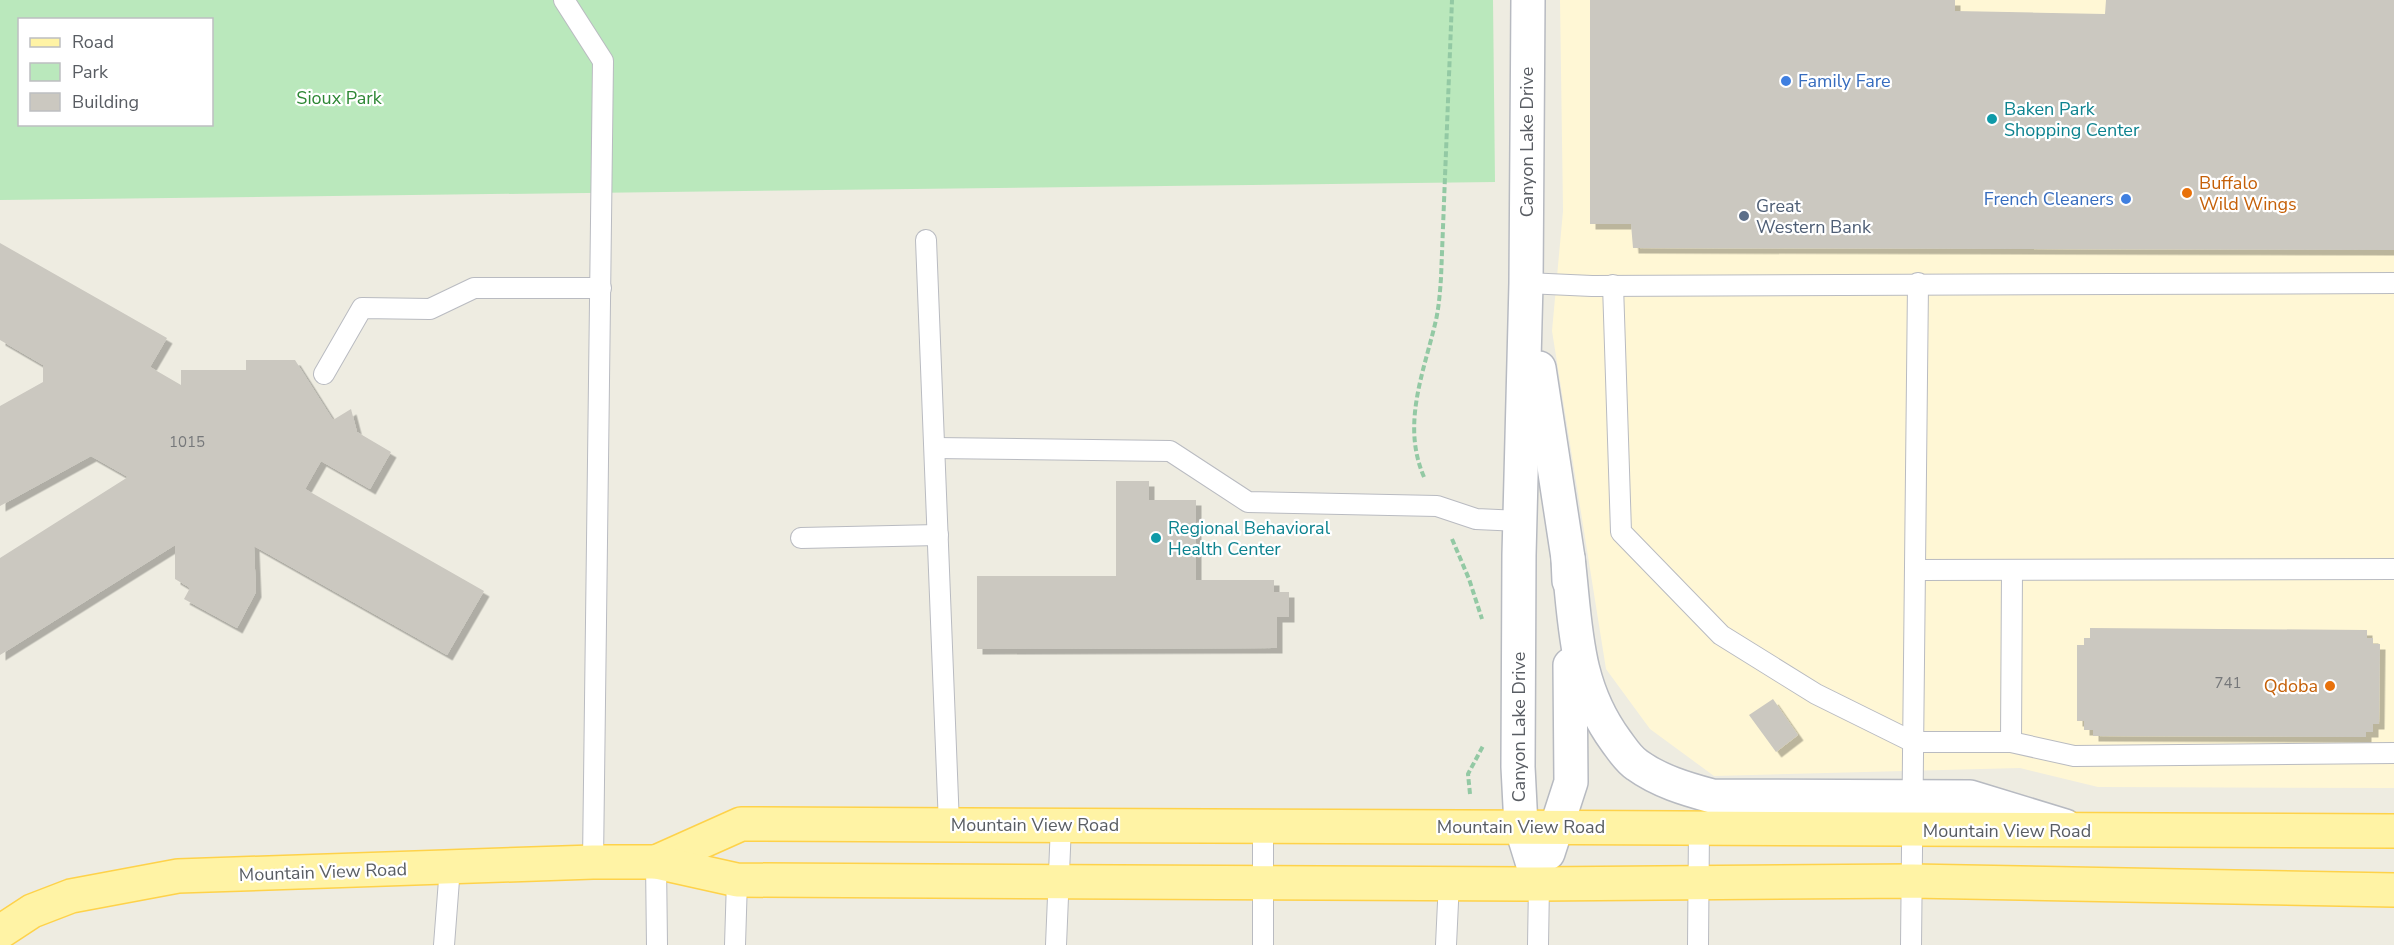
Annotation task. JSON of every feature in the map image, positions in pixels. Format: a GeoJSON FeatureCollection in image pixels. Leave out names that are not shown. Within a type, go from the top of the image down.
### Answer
{"type":"FeatureCollection","features":[{"type":"Feature","properties":{"kind":"main road","name":"Mountain View Road"},"geometry":{"type":"LineString","coordinates":[[656,862],[741,824],[1557,826],[1913,831],[2394,831]]}},
{"type":"Feature","properties":{"kind":"main road","name":"Mountain View Road"},"geometry":{"type":"LineString","coordinates":[[0,932],[32,911],[71,896],[178,876],[593,862],[656,862],[737,880],[1449,881],[1539,884],[1912,881],[2394,890]]}},
{"type":"Feature","properties":{"kind":"street","name":"Canyon Lake Drive"},"geometry":{"type":"LineString","coordinates":[[1528,0],[1518,767],[1521,826],[1539,884]]}},
{"type":"Feature","properties":{"kind":"street","name":"Canyon Lake Drive"},"geometry":{"type":"LineString","coordinates":[[1526,283],[1568,558],[1571,782],[1539,884]]}},
{"type":"Feature","properties":{"kind":"street"},"geometry":{"type":"LineString","coordinates":[[1568,558],[1581,667],[1590,699],[1604,724],[1636,764],[1680,788],[1712,796],[1970,797],[2081,831]]}},
{"type":"Feature","properties":{"kind":"lane"},"geometry":{"type":"LineString","coordinates":[[564,0],[603,61],[593,862]]}},
{"type":"Feature","properties":{"kind":"lane"},"geometry":{"type":"LineString","coordinates":[[926,240],[949,825]]}},
{"type":"Feature","properties":{"kind":"lane"},"geometry":{"type":"LineString","coordinates":[[1526,283],[1613,285],[2394,283]]}},
{"type":"Feature","properties":{"kind":"lane"},"geometry":{"type":"LineString","coordinates":[[1911,945],[1918,283]]}},
{"type":"Feature","properties":{"kind":"lane"},"geometry":{"type":"LineString","coordinates":[[1613,285],[1621,532],[1721,635],[1816,694],[1913,742],[2011,742],[2074,756],[2394,753]]}},
{"type":"Feature","properties":{"kind":"lane"},"geometry":{"type":"LineString","coordinates":[[324,374],[362,308],[430,309],[474,288],[601,288]]}},
{"type":"Feature","properties":{"kind":"lane"},"geometry":{"type":"LineString","coordinates":[[935,448],[1170,451],[1248,502],[1437,506],[1476,519],[1520,521]]}},
{"type":"Feature","properties":{"kind":"lane"},"geometry":{"type":"LineString","coordinates":[[801,538],[938,535]]}},
{"type":"Feature","properties":{"kind":"lane"},"geometry":{"type":"LineString","coordinates":[[1915,570],[2394,569]]}},
{"type":"Feature","properties":{"kind":"lane"},"geometry":{"type":"LineString","coordinates":[[2011,742],[2012,570]]}},
{"type":"Feature","properties":{"kind":"lane"},"geometry":{"type":"LineString","coordinates":[[1056,945],[1061,825]]}},
{"type":"Feature","properties":{"kind":"lane"},"geometry":{"type":"LineString","coordinates":[[1263,826],[1263,945]]}},
{"type":"Feature","properties":{"kind":"lane"},"geometry":{"type":"LineString","coordinates":[[1698,945],[1699,828]]}},
{"type":"Feature","properties":{"kind":"lane"},"geometry":{"type":"LineString","coordinates":[[656,862],[657,945]]}},
{"type":"Feature","properties":{"kind":"lane"},"geometry":{"type":"LineString","coordinates":[[444,945],[450,867]]}},
{"type":"Feature","properties":{"kind":"lane"},"geometry":{"type":"LineString","coordinates":[[735,945],[737,880]]}},
{"type":"Feature","properties":{"kind":"lane"},"geometry":{"type":"LineString","coordinates":[[1446,945],[1449,881]]}},
{"type":"Feature","properties":{"kind":"lane"},"geometry":{"type":"LineString","coordinates":[[1538,945],[1539,884]]}},
{"type":"Feature","properties":{"kind":"path"},"geometry":{"type":"LineString","coordinates":[[1452,0],[1441,278],[1437,318],[1417,390],[1413,422],[1421,469],[1469,579],[1484,624]]}},
{"type":"Feature","properties":{"kind":"path"},"geometry":{"type":"LineString","coordinates":[[1473,827],[1468,774],[1485,742]]}},
{"type":"Feature","properties":{"kind":"shaded area"},"geometry":{"type":"Polygon","coordinates":[[[1560,0],[2394,0],[2394,788],[2098,787],[2020,768],[1714,776],[1650,729],[1606,669],[1552,331],[1563,211],[1560,0]]]}},
{"type":"Feature","properties":{"kind":"green space","name":"Sioux Park"},"geometry":{"type":"Polygon","coordinates":[[[0,0],[1493,0],[1495,182],[0,200],[0,0]]]}},
{"type":"Feature","properties":{"kind":"building","name":"Baken Park Shopping Center"},"geometry":{"type":"Polygon","coordinates":[[[1590,0],[1955,0],[1955,11],[2105,14],[2106,0],[2394,0],[2394,250],[1633,248],[1631,224],[1590,224],[1590,0]]]}},
{"type":"Feature","properties":{"kind":"building"},"geometry":{"type":"Polygon","coordinates":[[[0,243],[167,338],[150,367],[181,385],[181,370],[246,370],[246,360],[295,360],[333,420],[351,409],[357,432],[391,452],[370,489],[321,461],[305,489],[484,591],[447,655],[254,546],[256,592],[237,628],[184,599],[190,588],[175,579],[175,545],[0,655],[0,558],[128,477],[91,456],[0,506],[0,406],[43,382],[43,365],[0,340],[0,243]]]}},
{"type":"Feature","properties":{"kind":"building","name":"Regional Behavioral Health Center"},"geometry":{"type":"Polygon","coordinates":[[[1116,481],[1149,481],[1149,500],[1196,500],[1196,580],[1274,580],[1274,592],[1289,592],[1289,617],[1277,617],[1277,648],[977,649],[977,576],[1116,576],[1116,481]]]}},
{"type":"Feature","properties":{"kind":"building"},"geometry":{"type":"Polygon","coordinates":[[[2090,628],[2367,630],[2367,638],[2373,638],[2373,644],[2380,644],[2379,724],[2373,724],[2373,732],[2366,732],[2366,737],[2093,736],[2093,730],[2084,730],[2084,721],[2077,721],[2077,645],[2084,645],[2084,638],[2090,638],[2090,628]]]}},
{"type":"Feature","properties":{"kind":"building"},"geometry":{"type":"Polygon","coordinates":[[[1773,699],[1798,735],[1776,752],[1749,715],[1773,699]]]}},
{"type":"Feature","properties":{"kind":"place","name":"Family Fare"},"geometry":{"type":"Point","coordinates":[1786,81]}},
{"type":"Feature","properties":{"kind":"place","name":"Baken Park Shopping Center"},"geometry":{"type":"Point","coordinates":[1992,119]}},
{"type":"Feature","properties":{"kind":"place","name":"Buffalo Wild Wings"},"geometry":{"type":"Point","coordinates":[2187,193]}},
{"type":"Feature","properties":{"kind":"place","name":"French Cleaners"},"geometry":{"type":"Point","coordinates":[2126,199]}},
{"type":"Feature","properties":{"kind":"place","name":"Great Western Bank"},"geometry":{"type":"Point","coordinates":[1744,216]}},
{"type":"Feature","properties":{"kind":"place","name":"Regional Behavioral Health Center"},"geometry":{"type":"Point","coordinates":[1156,538]}},
{"type":"Feature","properties":{"kind":"place","name":"Qdoba"},"geometry":{"type":"Point","coordinates":[2330,686]}}]}
